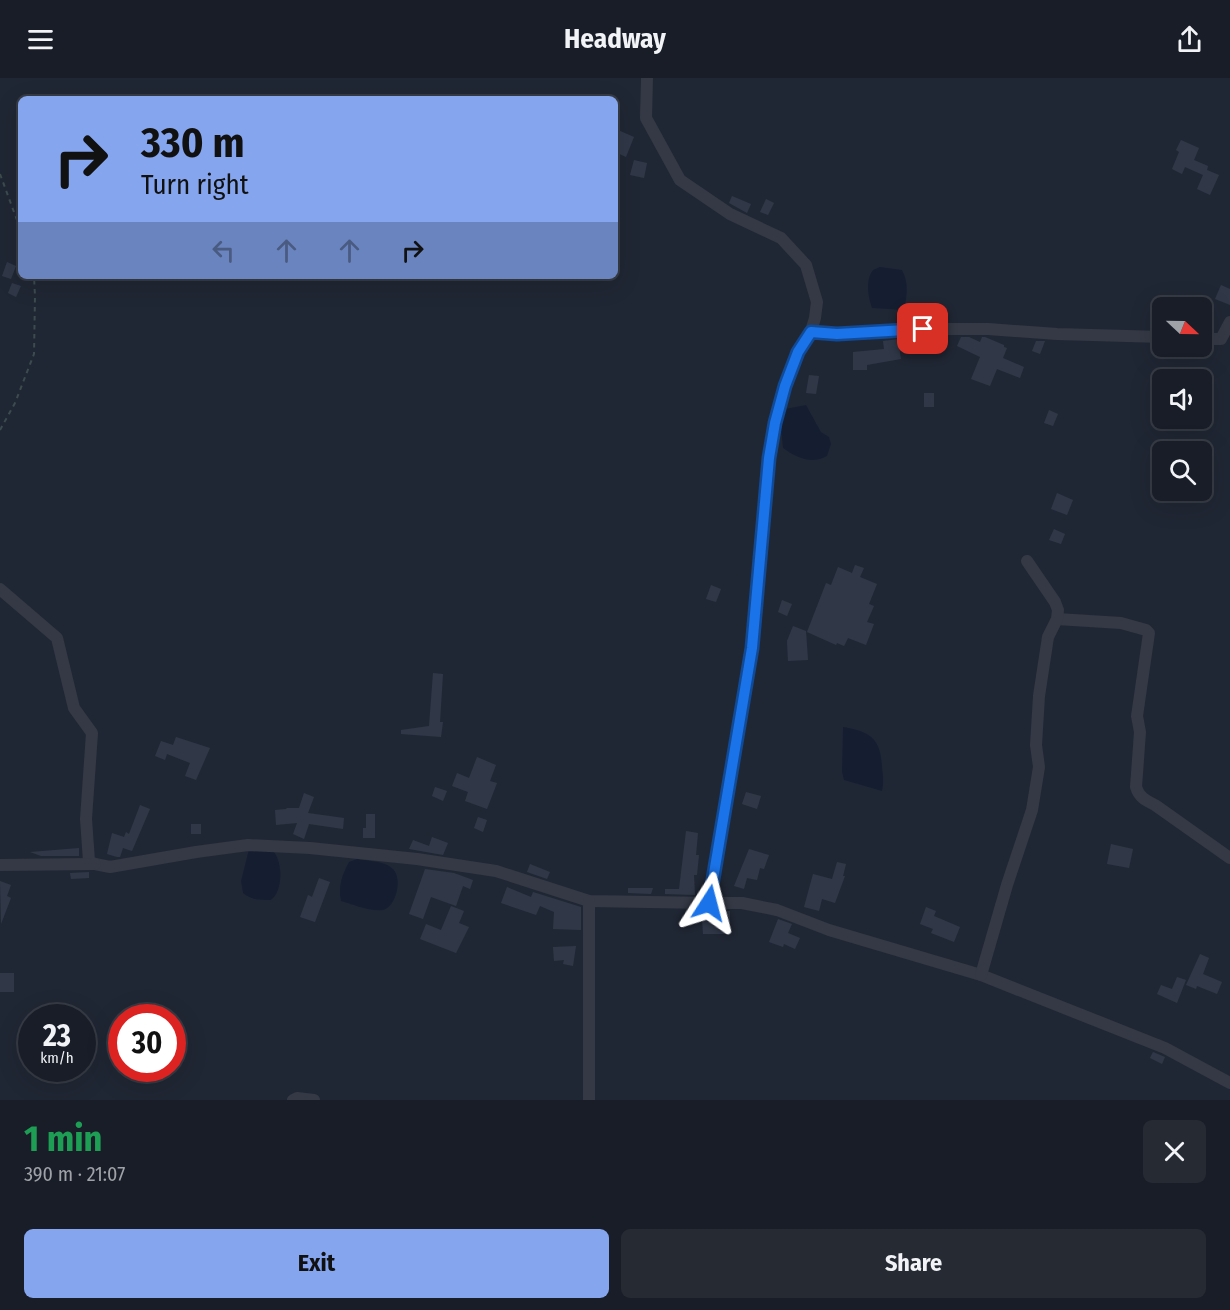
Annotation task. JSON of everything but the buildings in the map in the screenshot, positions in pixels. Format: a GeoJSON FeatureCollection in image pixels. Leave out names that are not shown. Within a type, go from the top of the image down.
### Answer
{"type":"FeatureCollection","features":[{"type":"Feature","properties":{"kind":"street"},"geometry":{"type":"LineString","coordinates":[[647,78],[646,118],[680,180],[730,214],[781,238],[806,266],[817,302],[811,332],[798,352],[785,386],[775,423],[769,458],[752,648],[709,903]]}},
{"type":"Feature","properties":{"kind":"street"},"geometry":{"type":"LineString","coordinates":[[1212,339],[1221,339],[1230,322]]}},
{"type":"Feature","properties":{"kind":"street"},"geometry":{"type":"LineString","coordinates":[[811,332],[837,334],[902,329],[988,329],[1152,337]]}},
{"type":"Feature","properties":{"kind":"street"},"geometry":{"type":"LineString","coordinates":[[981,975],[1032,810],[1040,767],[1036,745],[1039,696],[1048,637],[1057,619],[1058,610],[1055,602],[1027,561]]}},
{"type":"Feature","properties":{"kind":"street"},"geometry":{"type":"LineString","coordinates":[[0,589],[57,638],[74,708],[92,733],[86,819],[89,861],[95,864]]}},
{"type":"Feature","properties":{"kind":"street"},"geometry":{"type":"LineString","coordinates":[[1057,619],[1120,623],[1146,630],[1149,633],[1137,717],[1140,732],[1136,786],[1138,792],[1144,799],[1230,858]]}},
{"type":"Feature","properties":{"kind":"street"},"geometry":{"type":"LineString","coordinates":[[0,865],[95,864],[110,867],[248,845],[310,848],[417,859],[496,872],[588,901],[742,903],[777,910],[829,930],[981,975],[1165,1048],[1230,1083]]}},
{"type":"Feature","properties":{"kind":"street"},"geometry":{"type":"LineString","coordinates":[[588,901],[589,1100]]}},
{"type":"Feature","properties":{"kind":"street"},"geometry":{"type":"LineString","coordinates":[[293,1100],[314,1100]]}},
{"type":"Feature","properties":{"kind":"path"},"geometry":{"type":"LineString","coordinates":[[0,174],[18,223]]}},
{"type":"Feature","properties":{"kind":"path"},"geometry":{"type":"LineString","coordinates":[[0,430],[15,403],[34,354],[34,279]]}},
{"type":"Feature","properties":{"kind":"water"},"geometry":{"type":"Polygon","coordinates":[[[880,267],[902,270],[907,295],[904,310],[872,308],[868,284],[870,274],[880,267]]]}},
{"type":"Feature","properties":{"kind":"water"},"geometry":{"type":"Polygon","coordinates":[[[806,405],[821,432],[829,437],[831,444],[827,456],[821,459],[804,459],[783,448],[781,429],[785,409],[806,405]]]}},
{"type":"Feature","properties":{"kind":"water"},"geometry":{"type":"Polygon","coordinates":[[[843,727],[867,734],[876,743],[881,757],[882,791],[844,780],[842,772],[843,727]]]}},
{"type":"Feature","properties":{"kind":"water"},"geometry":{"type":"Polygon","coordinates":[[[249,849],[274,852],[277,857],[280,884],[271,900],[259,900],[243,893],[241,881],[249,849]]]}},
{"type":"Feature","properties":{"kind":"water"},"geometry":{"type":"Polygon","coordinates":[[[357,859],[386,864],[393,869],[398,886],[395,898],[388,908],[372,910],[341,901],[340,885],[343,876],[349,862],[357,859]]]}},
{"type":"Feature","properties":{"kind":"route"},"geometry":{"type":"LineString","coordinates":[[709,903],[752,648],[769,458],[785,386],[798,352],[811,332],[837,334],[923,329]]}}]}
